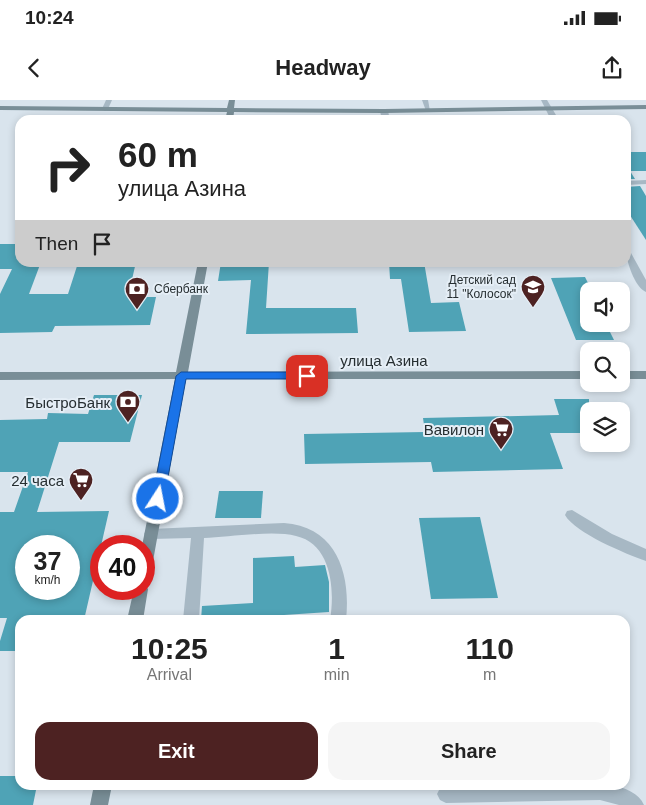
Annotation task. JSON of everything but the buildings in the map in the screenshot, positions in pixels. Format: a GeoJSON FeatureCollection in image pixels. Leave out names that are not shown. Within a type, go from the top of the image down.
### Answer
{"type":"FeatureCollection","features":[{"type":"Feature","properties":{"kind":"main road"},"geometry":{"type":"LineString","coordinates":[[230,115],[232,100]]}},
{"type":"Feature","properties":{"kind":"main road"},"geometry":{"type":"LineString","coordinates":[[0,108],[384,111],[646,107]]}},
{"type":"Feature","properties":{"kind":"main road"},"geometry":{"type":"LineString","coordinates":[[151,534],[202,267]]}},
{"type":"Feature","properties":{"kind":"main road","name":"улица Азина"},"geometry":{"type":"LineString","coordinates":[[0,376],[580,375]]}},
{"type":"Feature","properties":{"kind":"main road"},"geometry":{"type":"LineString","coordinates":[[630,375],[646,375]]}},
{"type":"Feature","properties":{"kind":"main road"},"geometry":{"type":"LineString","coordinates":[[136,615],[138,600]]}},
{"type":"Feature","properties":{"kind":"main road"},"geometry":{"type":"LineString","coordinates":[[99,805],[102,790]]}},
{"type":"Feature","properties":{"kind":"street"},"geometry":{"type":"LineString","coordinates":[[105,109],[109,100]]}},
{"type":"Feature","properties":{"kind":"street"},"geometry":{"type":"LineString","coordinates":[[425,100],[428,110]]}},
{"type":"Feature","properties":{"kind":"street"},"geometry":{"type":"LineString","coordinates":[[544,100],[552,115]]}},
{"type":"Feature","properties":{"kind":"street"},"geometry":{"type":"LineString","coordinates":[[384,111],[385,115]]}},
{"type":"Feature","properties":{"kind":"street"},"geometry":{"type":"LineString","coordinates":[[631,183],[646,182]]}},
{"type":"Feature","properties":{"kind":"street"},"geometry":{"type":"LineString","coordinates":[[631,262],[646,290]]}},
{"type":"Feature","properties":{"kind":"street"},"geometry":{"type":"LineString","coordinates":[[572,515],[602,537],[622,547],[646,555]]}},
{"type":"Feature","properties":{"kind":"street"},"geometry":{"type":"LineString","coordinates":[[151,534],[295,530],[312,536],[328,553],[335,564],[340,607],[339,615]]}},
{"type":"Feature","properties":{"kind":"street"},"geometry":{"type":"LineString","coordinates":[[191,615],[198,532]]}},
{"type":"Feature","properties":{"kind":"street"},"geometry":{"type":"LineString","coordinates":[[446,794],[600,792],[621,796],[635,805]]}},
{"type":"Feature","properties":{"kind":"place","name":"Детский сад 11 \"Колосок\""},"geometry":{"type":"Point","coordinates":[533,308]}},
{"type":"Feature","properties":{"kind":"place","name":"Сбербанк"},"geometry":{"type":"Point","coordinates":[137,310]}},
{"type":"Feature","properties":{"kind":"place","name":"БыстроБанк"},"geometry":{"type":"Point","coordinates":[128,423]}},
{"type":"Feature","properties":{"kind":"place","name":"Вавилон"},"geometry":{"type":"Point","coordinates":[501,450]}},
{"type":"Feature","properties":{"kind":"place","name":"24 часа"},"geometry":{"type":"Point","coordinates":[81,501]}},
{"type":"Feature","properties":{"kind":"route"},"geometry":{"type":"LineString","coordinates":[[158,499],[181,376],[307,376]]}}]}
